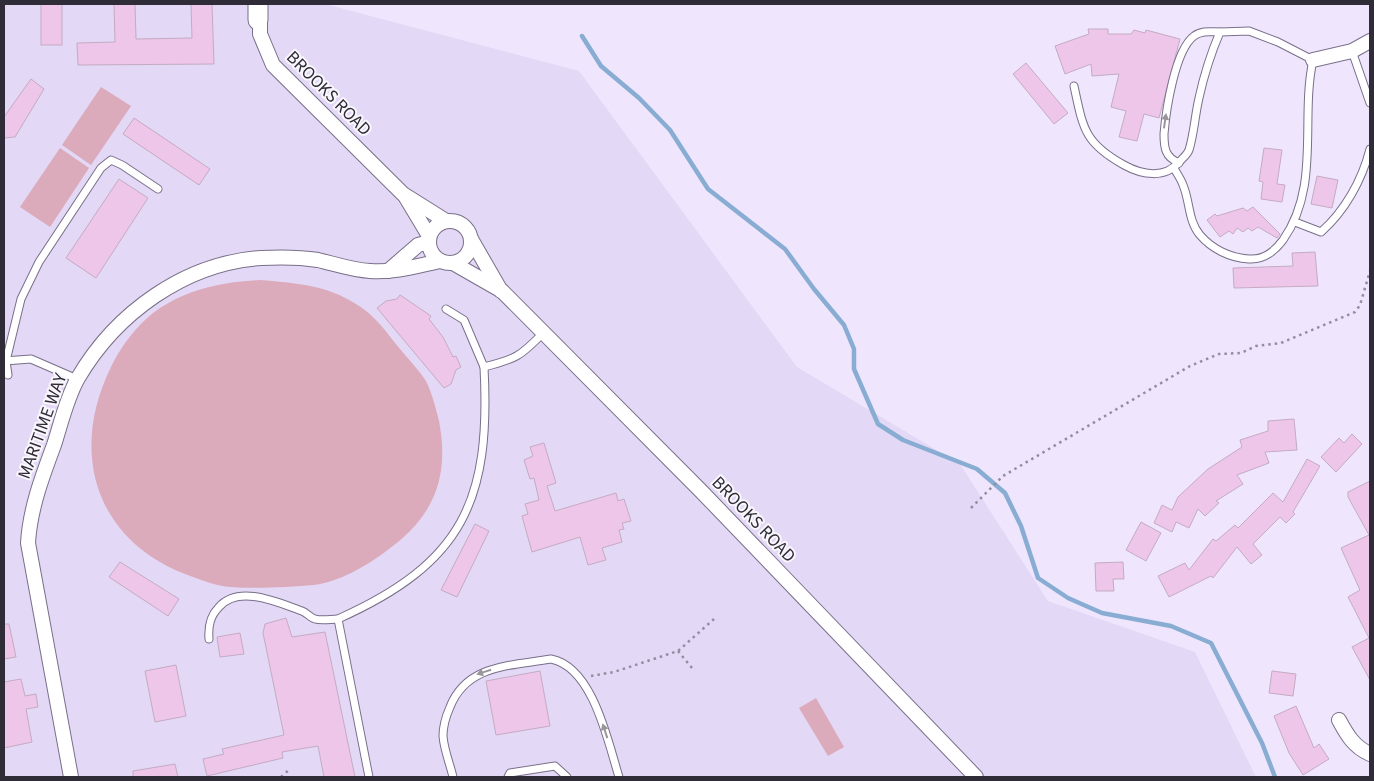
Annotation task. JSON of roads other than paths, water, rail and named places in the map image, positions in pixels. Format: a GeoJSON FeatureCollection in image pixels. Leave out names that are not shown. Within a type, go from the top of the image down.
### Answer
{"type":"FeatureCollection","features":[{"type":"Feature","properties":{"kind":"street","name":"BROOKS ROAD"},"geometry":{"type":"LineString","coordinates":[[260,9],[262,43],[273,65],[403,194],[446,221]]}},
{"type":"Feature","properties":{"kind":"street"},"geometry":{"type":"LineString","coordinates":[[1313,60],[1352,51],[1370,41]]}},
{"type":"Feature","properties":{"kind":"street","name":"BROOKS ROAD"},"geometry":{"type":"LineString","coordinates":[[403,194],[429,239]]}},
{"type":"Feature","properties":{"kind":"street"},"geometry":{"type":"LineString","coordinates":[[446,221],[453,221],[465,227],[471,239],[469,252],[465,257],[447,262],[431,252],[429,239],[434,227],[446,221]]}},
{"type":"Feature","properties":{"kind":"street"},"geometry":{"type":"LineString","coordinates":[[392,271],[418,245],[429,239]]}},
{"type":"Feature","properties":{"kind":"street","name":"BROOKS ROAD"},"geometry":{"type":"LineString","coordinates":[[471,239],[502,291],[701,491],[976,777]]}},
{"type":"Feature","properties":{"kind":"street","name":"MARITIME WAY"},"geometry":{"type":"LineString","coordinates":[[70,777],[28,543],[29,522],[77,379],[103,342],[122,321],[142,304],[184,278],[225,265],[260,258],[299,258],[368,271],[392,271],[447,262]]}},
{"type":"Feature","properties":{"kind":"street","name":"BROOKS ROAD"},"geometry":{"type":"LineString","coordinates":[[447,262],[502,291]]}},
{"type":"Feature","properties":{"kind":"street"},"geometry":{"type":"LineString","coordinates":[[1339,720],[1349,738],[1362,750],[1370,754]]}},
{"type":"Feature","properties":{"kind":"lane"},"geometry":{"type":"LineString","coordinates":[[1204,31],[1249,32],[1278,42],[1313,60],[1309,79],[1308,153],[1304,192],[1295,222],[1269,255],[1257,260],[1224,253],[1210,246],[1198,234],[1190,216],[1184,185],[1176,166],[1167,154],[1164,140],[1165,119],[1180,58],[1193,36],[1204,31]]}},
{"type":"Feature","properties":{"kind":"lane"},"geometry":{"type":"LineString","coordinates":[[1074,86],[1084,128],[1096,146],[1125,166],[1139,172],[1158,175],[1176,166],[1188,152],[1199,96],[1211,54],[1220,32]]}},
{"type":"Feature","properties":{"kind":"lane"},"geometry":{"type":"LineString","coordinates":[[1352,51],[1370,103]]}},
{"type":"Feature","properties":{"kind":"lane"},"geometry":{"type":"LineString","coordinates":[[1295,222],[1321,232],[1334,220],[1355,189],[1370,150]]}},
{"type":"Feature","properties":{"kind":"lane"},"geometry":{"type":"LineString","coordinates":[[8,375],[5,361],[25,292],[39,262],[102,168],[111,160],[122,165],[158,189]]}},
{"type":"Feature","properties":{"kind":"lane"},"geometry":{"type":"LineString","coordinates":[[209,638],[208,629],[215,611],[223,602],[242,596],[267,600],[305,612],[314,619],[338,619],[407,583],[442,552],[463,520],[476,485],[484,441],[486,405],[484,367],[464,320],[446,309]]}},
{"type":"Feature","properties":{"kind":"lane"},"geometry":{"type":"LineString","coordinates":[[484,367],[514,360],[522,355],[542,333]]}},
{"type":"Feature","properties":{"kind":"lane"},"geometry":{"type":"LineString","coordinates":[[5,361],[31,359],[77,379]]}},
{"type":"Feature","properties":{"kind":"lane"},"geometry":{"type":"LineString","coordinates":[[338,619],[369,777]]}},
{"type":"Feature","properties":{"kind":"lane"},"geometry":{"type":"LineString","coordinates":[[453,777],[443,737],[444,724],[455,695],[465,682],[477,674],[490,670],[551,659],[561,661],[571,667],[593,700],[604,727],[619,777]]}},
{"type":"Feature","properties":{"kind":"lane"},"geometry":{"type":"LineString","coordinates":[[508,777],[510,774],[555,766],[567,777]]}},
{"type":"Feature","properties":{"kind":"waterway"},"geometry":{"type":"LineString","coordinates":[[582,36],[601,66],[639,98],[670,130],[708,189],[785,249],[814,289],[844,325],[854,349],[854,369],[878,424],[903,440],[977,469],[1005,493],[1021,526],[1038,578],[1068,598],[1102,613],[1171,626],[1211,643],[1262,743],[1275,777]]}}]}
